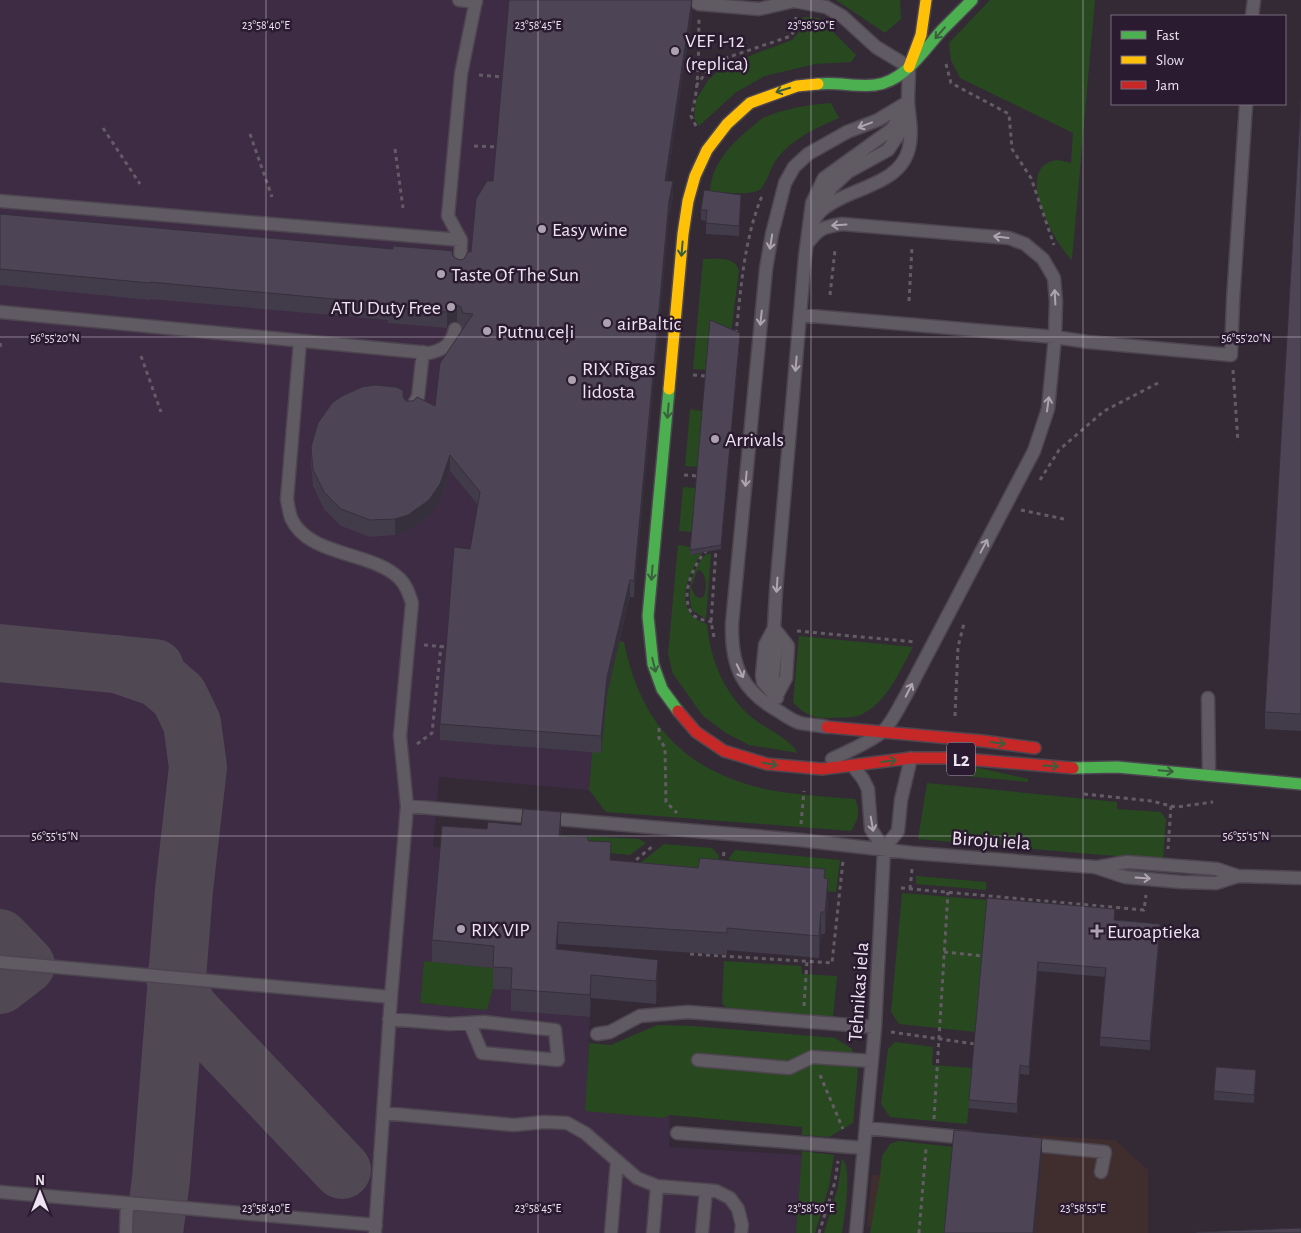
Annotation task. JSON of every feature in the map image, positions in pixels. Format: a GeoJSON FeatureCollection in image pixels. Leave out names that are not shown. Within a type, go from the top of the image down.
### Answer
{"type":"FeatureCollection","features":[{"type":"Feature","properties":{"kind":"main road"},"geometry":{"type":"LineString","coordinates":[[909,67],[921,35],[926,0]]}},
{"type":"Feature","properties":{"kind":"main road"},"geometry":{"type":"LineString","coordinates":[[806,769],[747,759],[724,751],[696,732],[680,715],[662,689],[653,664],[648,616],[683,234],[688,201],[695,176],[707,150],[727,124],[750,103],[797,86],[831,83],[876,85],[895,78],[909,67],[972,0]]}},
{"type":"Feature","properties":{"kind":"main road"},"geometry":{"type":"LineString","coordinates":[[827,727],[983,741],[1051,750]]}},
{"type":"Feature","properties":{"kind":"main road"},"geometry":{"type":"LineString","coordinates":[[1087,757],[1117,766]]}},
{"type":"Feature","properties":{"kind":"main road","name":"L2"},"geometry":{"type":"LineString","coordinates":[[806,769],[853,766],[911,758],[953,758],[1074,768],[1117,766],[1301,784]]}},
{"type":"Feature","properties":{"kind":"lane"},"geometry":{"type":"LineString","coordinates":[[459,0],[476,1],[461,74],[448,216],[462,240],[460,268]]}},
{"type":"Feature","properties":{"kind":"lane"},"geometry":{"type":"LineString","coordinates":[[1252,15],[1254,0]]}},
{"type":"Feature","properties":{"kind":"lane"},"geometry":{"type":"LineString","coordinates":[[696,2],[759,9],[794,1],[826,7],[842,16],[876,47],[909,67],[908,102],[911,125],[909,148],[904,162],[894,172],[821,211],[807,237]]}},
{"type":"Feature","properties":{"kind":"lane"},"geometry":{"type":"LineString","coordinates":[[799,723],[763,682],[762,675],[764,645],[774,628],[800,315],[812,203],[824,178],[892,129],[908,102]]}},
{"type":"Feature","properties":{"kind":"lane"},"geometry":{"type":"LineString","coordinates":[[827,727],[799,723],[772,708],[750,690],[736,665],[732,645],[732,624],[766,269],[772,234],[785,183],[794,167],[808,154],[846,132],[878,120],[908,102]]}},
{"type":"Feature","properties":{"kind":"lane"},"geometry":{"type":"LineString","coordinates":[[800,315],[1055,337],[1088,342],[1231,355],[1246,105]]}},
{"type":"Feature","properties":{"kind":"lane"},"geometry":{"type":"LineString","coordinates":[[0,201],[462,240]]}},
{"type":"Feature","properties":{"kind":"lane"},"geometry":{"type":"LineString","coordinates":[[806,769],[849,751],[883,731],[906,695],[1034,451],[1048,409],[1055,337],[1056,301],[1054,278],[1043,259],[1025,244],[1009,238],[842,224],[823,227],[807,237]]}},
{"type":"Feature","properties":{"kind":"lane"},"geometry":{"type":"LineString","coordinates":[[0,312],[430,353],[440,351],[449,344],[454,337],[455,329]]}},
{"type":"Feature","properties":{"kind":"lane"},"geometry":{"type":"LineString","coordinates":[[0,1192],[127,1203],[375,1229],[389,1019],[407,806],[400,736],[412,603],[408,589],[401,579],[390,570],[328,548],[304,535],[291,518],[287,499],[300,342]]}},
{"type":"Feature","properties":{"kind":"lane"},"geometry":{"type":"LineString","coordinates":[[410,410],[418,397],[423,352]]}},
{"type":"Feature","properties":{"kind":"lane"},"geometry":{"type":"LineString","coordinates":[[774,628],[788,646],[786,678],[776,697]]}},
{"type":"Feature","properties":{"kind":"lane"},"geometry":{"type":"LineString","coordinates":[[1208,698],[1209,775]]}},
{"type":"Feature","properties":{"kind":"lane"},"geometry":{"type":"LineString","coordinates":[[853,766],[868,789],[871,829],[884,849],[898,832],[902,800],[911,758]]}},
{"type":"Feature","properties":{"kind":"lane","name":"Biroju iela"},"geometry":{"type":"LineString","coordinates":[[407,806],[1095,867],[1125,877],[1181,882],[1216,884],[1238,876]]}},
{"type":"Feature","properties":{"kind":"lane","name":"Tehnikas iela"},"geometry":{"type":"LineString","coordinates":[[856,1233],[875,1027],[884,849]]}},
{"type":"Feature","properties":{"kind":"lane","name":"Biroju iela"},"geometry":{"type":"LineString","coordinates":[[1095,867],[1127,862],[1167,864],[1218,869],[1238,876],[1301,878]]}},
{"type":"Feature","properties":{"kind":"lane"},"geometry":{"type":"LineString","coordinates":[[0,962],[391,997]]}},
{"type":"Feature","properties":{"kind":"lane"},"geometry":{"type":"LineString","coordinates":[[597,1034],[610,1032],[640,1016],[688,1012],[875,1027]]}},
{"type":"Feature","properties":{"kind":"lane"},"geometry":{"type":"LineString","coordinates":[[389,1019],[450,1024],[484,1022],[555,1030],[558,1060],[482,1053],[470,1024]]}},
{"type":"Feature","properties":{"kind":"lane"},"geometry":{"type":"LineString","coordinates":[[698,1060],[789,1068],[812,1057],[872,1061]]}},
{"type":"Feature","properties":{"kind":"lane"},"geometry":{"type":"LineString","coordinates":[[383,1113],[514,1125],[544,1122],[568,1123],[585,1133],[637,1178],[657,1186],[716,1191],[730,1198],[738,1209],[742,1233]]}},
{"type":"Feature","properties":{"kind":"lane"},"geometry":{"type":"LineString","coordinates":[[866,1128],[985,1140]]}},
{"type":"Feature","properties":{"kind":"lane"},"geometry":{"type":"LineString","coordinates":[[677,1133],[864,1148]]}},
{"type":"Feature","properties":{"kind":"lane"},"geometry":{"type":"LineString","coordinates":[[1014,1143],[1105,1152],[1101,1172]]}},
{"type":"Feature","properties":{"kind":"lane"},"geometry":{"type":"LineString","coordinates":[[611,1233],[616,1160]]}},
{"type":"Feature","properties":{"kind":"lane"},"geometry":{"type":"LineString","coordinates":[[653,1233],[657,1186]]}},
{"type":"Feature","properties":{"kind":"lane"},"geometry":{"type":"LineString","coordinates":[[702,1233],[706,1190]]}},
{"type":"Feature","properties":{"kind":"lane"},"geometry":{"type":"LineString","coordinates":[[126,1233],[127,1203]]}},
{"type":"Feature","properties":{"kind":"path"},"geometry":{"type":"LineString","coordinates":[[695,125],[691,116],[696,86],[696,2]]}},
{"type":"Feature","properties":{"kind":"path"},"geometry":{"type":"LineString","coordinates":[[696,86],[708,70],[726,58],[791,36],[794,31],[797,14]]}},
{"type":"Feature","properties":{"kind":"path"},"geometry":{"type":"LineString","coordinates":[[479,75],[503,77]]}},
{"type":"Feature","properties":{"kind":"path"},"geometry":{"type":"LineString","coordinates":[[103,128],[140,184]]}},
{"type":"Feature","properties":{"kind":"path"},"geometry":{"type":"LineString","coordinates":[[250,134],[272,197]]}},
{"type":"Feature","properties":{"kind":"path"},"geometry":{"type":"LineString","coordinates":[[474,146],[497,147]]}},
{"type":"Feature","properties":{"kind":"path"},"geometry":{"type":"LineString","coordinates":[[394,149],[403,208]]}},
{"type":"Feature","properties":{"kind":"path"},"geometry":{"type":"LineString","coordinates":[[908,301],[912,247]]}},
{"type":"Feature","properties":{"kind":"path"},"geometry":{"type":"LineString","coordinates":[[830,295],[835,250]]}},
{"type":"Feature","properties":{"kind":"path"},"geometry":{"type":"LineString","coordinates":[[0,347],[1,341]]}},
{"type":"Feature","properties":{"kind":"path"},"geometry":{"type":"LineString","coordinates":[[1231,355],[1238,442]]}},
{"type":"Feature","properties":{"kind":"path"},"geometry":{"type":"LineString","coordinates":[[141,356],[161,412]]}},
{"type":"Feature","properties":{"kind":"path"},"geometry":{"type":"LineString","coordinates":[[693,375],[705,376]]}},
{"type":"Feature","properties":{"kind":"path"},"geometry":{"type":"LineString","coordinates":[[1035,488],[1059,450],[1104,410],[1158,382]]}},
{"type":"Feature","properties":{"kind":"path"},"geometry":{"type":"LineString","coordinates":[[684,475],[697,476]]}},
{"type":"Feature","properties":{"kind":"path"},"geometry":{"type":"LineString","coordinates":[[1026,503],[1021,510],[1064,519]]}},
{"type":"Feature","properties":{"kind":"path"},"geometry":{"type":"LineString","coordinates":[[711,546],[696,564],[688,585],[688,603],[691,612],[700,619],[732,624]]}},
{"type":"Feature","properties":{"kind":"path"},"geometry":{"type":"LineString","coordinates":[[956,693],[958,647],[965,620]]}},
{"type":"Feature","properties":{"kind":"path"},"geometry":{"type":"LineString","coordinates":[[774,628],[958,647]]}},
{"type":"Feature","properties":{"kind":"path"},"geometry":{"type":"LineString","coordinates":[[402,754],[432,734],[441,646]]}},
{"type":"Feature","properties":{"kind":"path"},"geometry":{"type":"LineString","coordinates":[[659,729],[659,738],[665,748],[666,802],[695,831]]}},
{"type":"Feature","properties":{"kind":"path"},"geometry":{"type":"LineString","coordinates":[[800,840],[804,786]]}},
{"type":"Feature","properties":{"kind":"path"},"geometry":{"type":"LineString","coordinates":[[1083,794],[1152,801],[1171,806],[1167,864]]}},
{"type":"Feature","properties":{"kind":"path"},"geometry":{"type":"LineString","coordinates":[[626,870],[645,851],[660,840]]}},
{"type":"Feature","properties":{"kind":"path"},"geometry":{"type":"LineString","coordinates":[[722,873],[724,846]]}},
{"type":"Feature","properties":{"kind":"path"},"geometry":{"type":"LineString","coordinates":[[690,954],[832,963],[844,857]]}},
{"type":"Feature","properties":{"kind":"path"},"geometry":{"type":"LineString","coordinates":[[901,888],[1144,910],[1147,888]]}},
{"type":"Feature","properties":{"kind":"path"},"geometry":{"type":"LineString","coordinates":[[919,1233],[928,1134],[934,1122],[948,892]]}},
{"type":"Feature","properties":{"kind":"path"},"geometry":{"type":"LineString","coordinates":[[944,952],[982,956]]}},
{"type":"Feature","properties":{"kind":"path"},"geometry":{"type":"LineString","coordinates":[[803,1022],[807,961]]}},
{"type":"Feature","properties":{"kind":"path"},"geometry":{"type":"LineString","coordinates":[[875,1027],[898,1034],[975,1044]]}},
{"type":"Feature","properties":{"kind":"path"},"geometry":{"type":"LineString","coordinates":[[819,1233],[835,1182],[839,1156]]}},
{"type":"Feature","properties":{"kind":"shaded area","name":"RIX Rīgas lidosta"},"geometry":{"type":"Polygon","coordinates":[[[0,0],[675,0],[673,14],[692,15],[665,197],[601,753],[592,752],[589,790],[439,777],[433,847],[442,848],[432,962],[424,961],[420,1003],[487,1010],[493,989],[512,990],[511,1011],[590,1017],[587,1080],[670,1086],[669,1147],[802,1155],[796,1233],[0,1233],[0,0]]]}},
{"type":"Feature","properties":{"kind":"shaded area"},"geometry":{"type":"Polygon","coordinates":[[[1031,1135],[1115,1140],[1148,1170],[1148,1233],[909,1233],[909,1227],[867,1226],[872,1175],[880,1175],[882,1156],[1029,1154],[1031,1135]]]}},
{"type":"Feature","properties":{"kind":"green space"},"geometry":{"type":"Polygon","coordinates":[[[836,0],[900,0],[901,19],[885,33],[836,0]]]}},
{"type":"Feature","properties":{"kind":"green space"},"geometry":{"type":"Polygon","coordinates":[[[990,0],[1095,0],[1072,260],[1048,225],[1038,193],[1037,179],[1042,168],[1052,161],[1059,160],[1071,163],[1073,133],[960,78],[951,60],[949,43],[990,0]]]}},
{"type":"Feature","properties":{"kind":"green space"},"geometry":{"type":"Polygon","coordinates":[[[804,17],[819,18],[856,55],[851,62],[815,64],[765,76],[735,93],[699,126],[694,118],[696,100],[707,82],[723,66],[792,40],[799,32],[799,20],[804,17]]]}},
{"type":"Feature","properties":{"kind":"green space"},"geometry":{"type":"Polygon","coordinates":[[[831,103],[839,118],[812,131],[787,148],[774,163],[759,190],[742,193],[710,191],[714,173],[728,149],[761,119],[788,109],[831,103]]]}},
{"type":"Feature","properties":{"kind":"green space"},"geometry":{"type":"Polygon","coordinates":[[[703,259],[729,260],[739,270],[731,334],[706,370],[693,369],[703,259]]]}},
{"type":"Feature","properties":{"kind":"green space"},"geometry":{"type":"Polygon","coordinates":[[[690,409],[703,411],[698,467],[685,466],[690,409]]]}},
{"type":"Feature","properties":{"kind":"green space"},"geometry":{"type":"Polygon","coordinates":[[[683,487],[696,488],[692,532],[679,531],[683,487]]]}},
{"type":"Feature","properties":{"kind":"green space"},"geometry":{"type":"Polygon","coordinates":[[[678,545],[691,547],[690,555],[702,553],[687,583],[686,603],[689,611],[696,619],[707,624],[712,652],[722,679],[737,703],[747,713],[785,739],[798,753],[749,745],[726,733],[703,716],[673,674],[668,654],[678,545]]]}},
{"type":"Feature","properties":{"kind":"green space"},"geometry":{"type":"Polygon","coordinates":[[[706,554],[711,554],[706,618],[692,610],[690,602],[690,587],[694,573],[706,554]],[[700,570],[697,571],[691,587],[696,597],[701,598],[704,596],[706,589],[700,570]]]}},
{"type":"Feature","properties":{"kind":"green space"},"geometry":{"type":"Polygon","coordinates":[[[799,636],[913,647],[891,687],[868,711],[855,717],[820,718],[805,713],[793,702],[799,636]]]}},
{"type":"Feature","properties":{"kind":"green space"},"geometry":{"type":"Polygon","coordinates":[[[619,641],[624,642],[632,672],[643,699],[657,723],[674,743],[694,760],[718,773],[745,784],[775,791],[855,799],[858,816],[851,831],[606,812],[589,790],[592,752],[601,752],[607,694],[619,641]]]}},
{"type":"Feature","properties":{"kind":"green space"},"geometry":{"type":"Polygon","coordinates":[[[956,764],[1028,779],[1028,782],[955,775],[956,764]]]}},
{"type":"Feature","properties":{"kind":"green space"},"geometry":{"type":"Polygon","coordinates":[[[927,783],[1117,802],[1117,809],[1161,812],[1166,819],[1163,859],[918,839],[927,783]]]}},
{"type":"Feature","properties":{"kind":"green space"},"geometry":{"type":"Polygon","coordinates":[[[561,835],[639,839],[646,843],[630,855],[589,851],[559,859],[561,835]]]}},
{"type":"Feature","properties":{"kind":"green space"},"geometry":{"type":"Polygon","coordinates":[[[664,844],[712,848],[719,856],[716,881],[629,872],[664,844]]]}},
{"type":"Feature","properties":{"kind":"green space"},"geometry":{"type":"Polygon","coordinates":[[[735,850],[840,860],[836,892],[727,882],[729,858],[735,850]]]}},
{"type":"Feature","properties":{"kind":"green space"},"geometry":{"type":"Polygon","coordinates":[[[916,876],[986,882],[986,890],[916,884],[916,876]]]}},
{"type":"Feature","properties":{"kind":"green space"},"geometry":{"type":"Polygon","coordinates":[[[902,893],[987,900],[976,1032],[899,1024],[891,1012],[902,893]]]}},
{"type":"Feature","properties":{"kind":"green space"},"geometry":{"type":"Polygon","coordinates":[[[424,961],[494,968],[493,989],[487,1010],[420,1003],[424,961]]]}},
{"type":"Feature","properties":{"kind":"green space"},"geometry":{"type":"Polygon","coordinates":[[[724,961],[801,966],[802,974],[837,976],[833,1017],[729,1010],[722,1003],[724,961]]]}},
{"type":"Feature","properties":{"kind":"green space"},"geometry":{"type":"Polygon","coordinates":[[[657,1025],[693,1026],[835,1038],[852,1049],[858,1070],[853,1123],[829,1137],[802,1135],[802,1127],[670,1115],[663,1118],[585,1111],[589,1043],[611,1045],[657,1025]]]}},
{"type":"Feature","properties":{"kind":"green space"},"geometry":{"type":"Polygon","coordinates":[[[895,1042],[933,1047],[932,1065],[973,1068],[967,1124],[890,1117],[881,1104],[888,1049],[895,1042]]]}},
{"type":"Feature","properties":{"kind":"green space"},"geometry":{"type":"Polygon","coordinates":[[[899,1141],[954,1147],[946,1233],[870,1233],[882,1156],[890,1144],[899,1141]]]}},
{"type":"Feature","properties":{"kind":"green space"},"geometry":{"type":"Polygon","coordinates":[[[802,1151],[834,1155],[829,1186],[815,1233],[796,1233],[802,1151]]]}},
{"type":"Feature","properties":{"kind":"green space"},"geometry":{"type":"Polygon","coordinates":[[[842,1159],[847,1172],[847,1182],[842,1233],[824,1233],[838,1187],[842,1159]]]}},
{"type":"Feature","properties":{"kind":"building","name":"RIX Rīgas lidosta"},"geometry":{"type":"Polygon","coordinates":[[[509,0],[692,0],[665,181],[673,181],[669,201],[634,581],[630,580],[607,677],[601,736],[440,724],[454,547],[470,549],[480,492],[450,455],[440,484],[429,500],[408,515],[395,519],[370,520],[341,509],[324,492],[313,470],[311,447],[318,423],[332,403],[342,396],[362,387],[374,385],[396,387],[403,390],[403,397],[406,401],[413,401],[417,397],[435,406],[440,363],[473,314],[463,313],[461,307],[457,305],[450,307],[447,312],[388,307],[388,304],[0,269],[0,214],[393,249],[393,246],[443,250],[452,251],[453,256],[459,260],[464,259],[468,252],[471,252],[476,199],[487,181],[493,181],[509,0]]]}},
{"type":"Feature","properties":{"kind":"building"},"geometry":{"type":"Polygon","coordinates":[[[1301,99],[1301,714],[1265,712],[1301,99]]]}},
{"type":"Feature","properties":{"kind":"building"},"geometry":{"type":"Polygon","coordinates":[[[704,190],[741,195],[739,226],[706,223],[707,210],[701,210],[704,190]]]}},
{"type":"Feature","properties":{"kind":"building","name":"Arrivals"},"geometry":{"type":"Polygon","coordinates":[[[710,320],[740,333],[721,545],[690,550],[710,320]]]}},
{"type":"Feature","properties":{"kind":"building"},"geometry":{"type":"Polygon","coordinates":[[[523,809],[561,812],[559,836],[588,837],[588,841],[611,842],[610,860],[698,868],[700,858],[825,869],[824,878],[828,879],[825,912],[821,912],[819,936],[727,928],[727,933],[558,922],[556,949],[658,960],[656,981],[591,975],[590,995],[511,989],[512,968],[493,967],[494,946],[432,940],[442,826],[487,829],[488,822],[521,825],[523,809]]]}},
{"type":"Feature","properties":{"kind":"building"},"geometry":{"type":"Polygon","coordinates":[[[987,898],[1115,909],[1114,920],[1160,924],[1150,1041],[1100,1037],[1106,968],[1038,962],[1029,1067],[1020,1065],[1017,1104],[969,1100],[987,898]]]}},
{"type":"Feature","properties":{"kind":"building"},"geometry":{"type":"Polygon","coordinates":[[[1216,1067],[1256,1070],[1254,1095],[1214,1091],[1216,1067]]]}},
{"type":"Feature","properties":{"kind":"building"},"geometry":{"type":"Polygon","coordinates":[[[954,1130],[1042,1138],[1033,1233],[944,1233],[954,1130]]]}},
{"type":"Feature","properties":{"kind":"building"},"geometry":{"type":"Polygon","coordinates":[[[1301,1228],[1301,1233],[1196,1233],[1196,1232],[1301,1228]]]}},
{"type":"Feature","properties":{"kind":"taxiway"},"geometry":{"type":"LineString","coordinates":[[0,653],[155,668]]}},
{"type":"Feature","properties":{"kind":"taxiway"},"geometry":{"type":"LineString","coordinates":[[117,664],[158,678],[179,696],[192,723],[198,767],[184,890],[161,1179],[154,1233]]}},
{"type":"Feature","properties":{"kind":"taxiway"},"geometry":{"type":"LineString","coordinates":[[0,938],[26,965],[0,985]]}},
{"type":"Feature","properties":{"kind":"taxiway"},"geometry":{"type":"LineString","coordinates":[[175,978],[188,1008],[342,1170]]}},
{"type":"Feature","properties":{"kind":"traffic: fast"},"geometry":{"type":"LineString","coordinates":[[818,84],[875,85],[895,78],[913,64],[942,30],[972,0]]}},
{"type":"Feature","properties":{"kind":"traffic: fast"},"geometry":{"type":"LineString","coordinates":[[669,389],[648,616],[653,664],[662,689],[678,711]]}},
{"type":"Feature","properties":{"kind":"traffic: fast"},"geometry":{"type":"LineString","coordinates":[[1073,768],[1117,767],[1301,784]]}},
{"type":"Feature","properties":{"kind":"traffic: slow"},"geometry":{"type":"LineString","coordinates":[[909,67],[921,35],[926,0]]}},
{"type":"Feature","properties":{"kind":"traffic: slow"},"geometry":{"type":"LineString","coordinates":[[669,389],[683,234],[688,201],[695,176],[707,150],[727,124],[750,103],[797,86],[818,84]]}},
{"type":"Feature","properties":{"kind":"traffic: jam"},"geometry":{"type":"LineString","coordinates":[[678,711],[696,732],[724,751],[767,764],[822,769],[911,758],[953,758],[1073,768]]}},
{"type":"Feature","properties":{"kind":"traffic: jam"},"geometry":{"type":"LineString","coordinates":[[827,727],[983,741],[1035,748]]}},
{"type":"Feature","properties":{"kind":"place","name":"VEF I-12 (replica)"},"geometry":{"type":"Point","coordinates":[675,51]}},
{"type":"Feature","properties":{"kind":"place","name":"Easy wine"},"geometry":{"type":"Point","coordinates":[542,229]}},
{"type":"Feature","properties":{"kind":"place","name":"Taste Of The Sun"},"geometry":{"type":"Point","coordinates":[441,274]}},
{"type":"Feature","properties":{"kind":"place","name":"ATU Duty Free"},"geometry":{"type":"Point","coordinates":[451,307]}},
{"type":"Feature","properties":{"kind":"place","name":"airBaltic"},"geometry":{"type":"Point","coordinates":[607,323]}},
{"type":"Feature","properties":{"kind":"place","name":"Putnu ceļi"},"geometry":{"type":"Point","coordinates":[487,331]}},
{"type":"Feature","properties":{"kind":"place","name":"RIX Rīgas lidosta"},"geometry":{"type":"Point","coordinates":[572,380]}},
{"type":"Feature","properties":{"kind":"place","name":"Arrivals"},"geometry":{"type":"Point","coordinates":[715,439]}},
{"type":"Feature","properties":{"kind":"place","name":"RIX VIP"},"geometry":{"type":"Point","coordinates":[461,929]}},
{"type":"Feature","properties":{"kind":"place","name":"Euroaptieka"},"geometry":{"type":"Point","coordinates":[1097,931]}}]}
